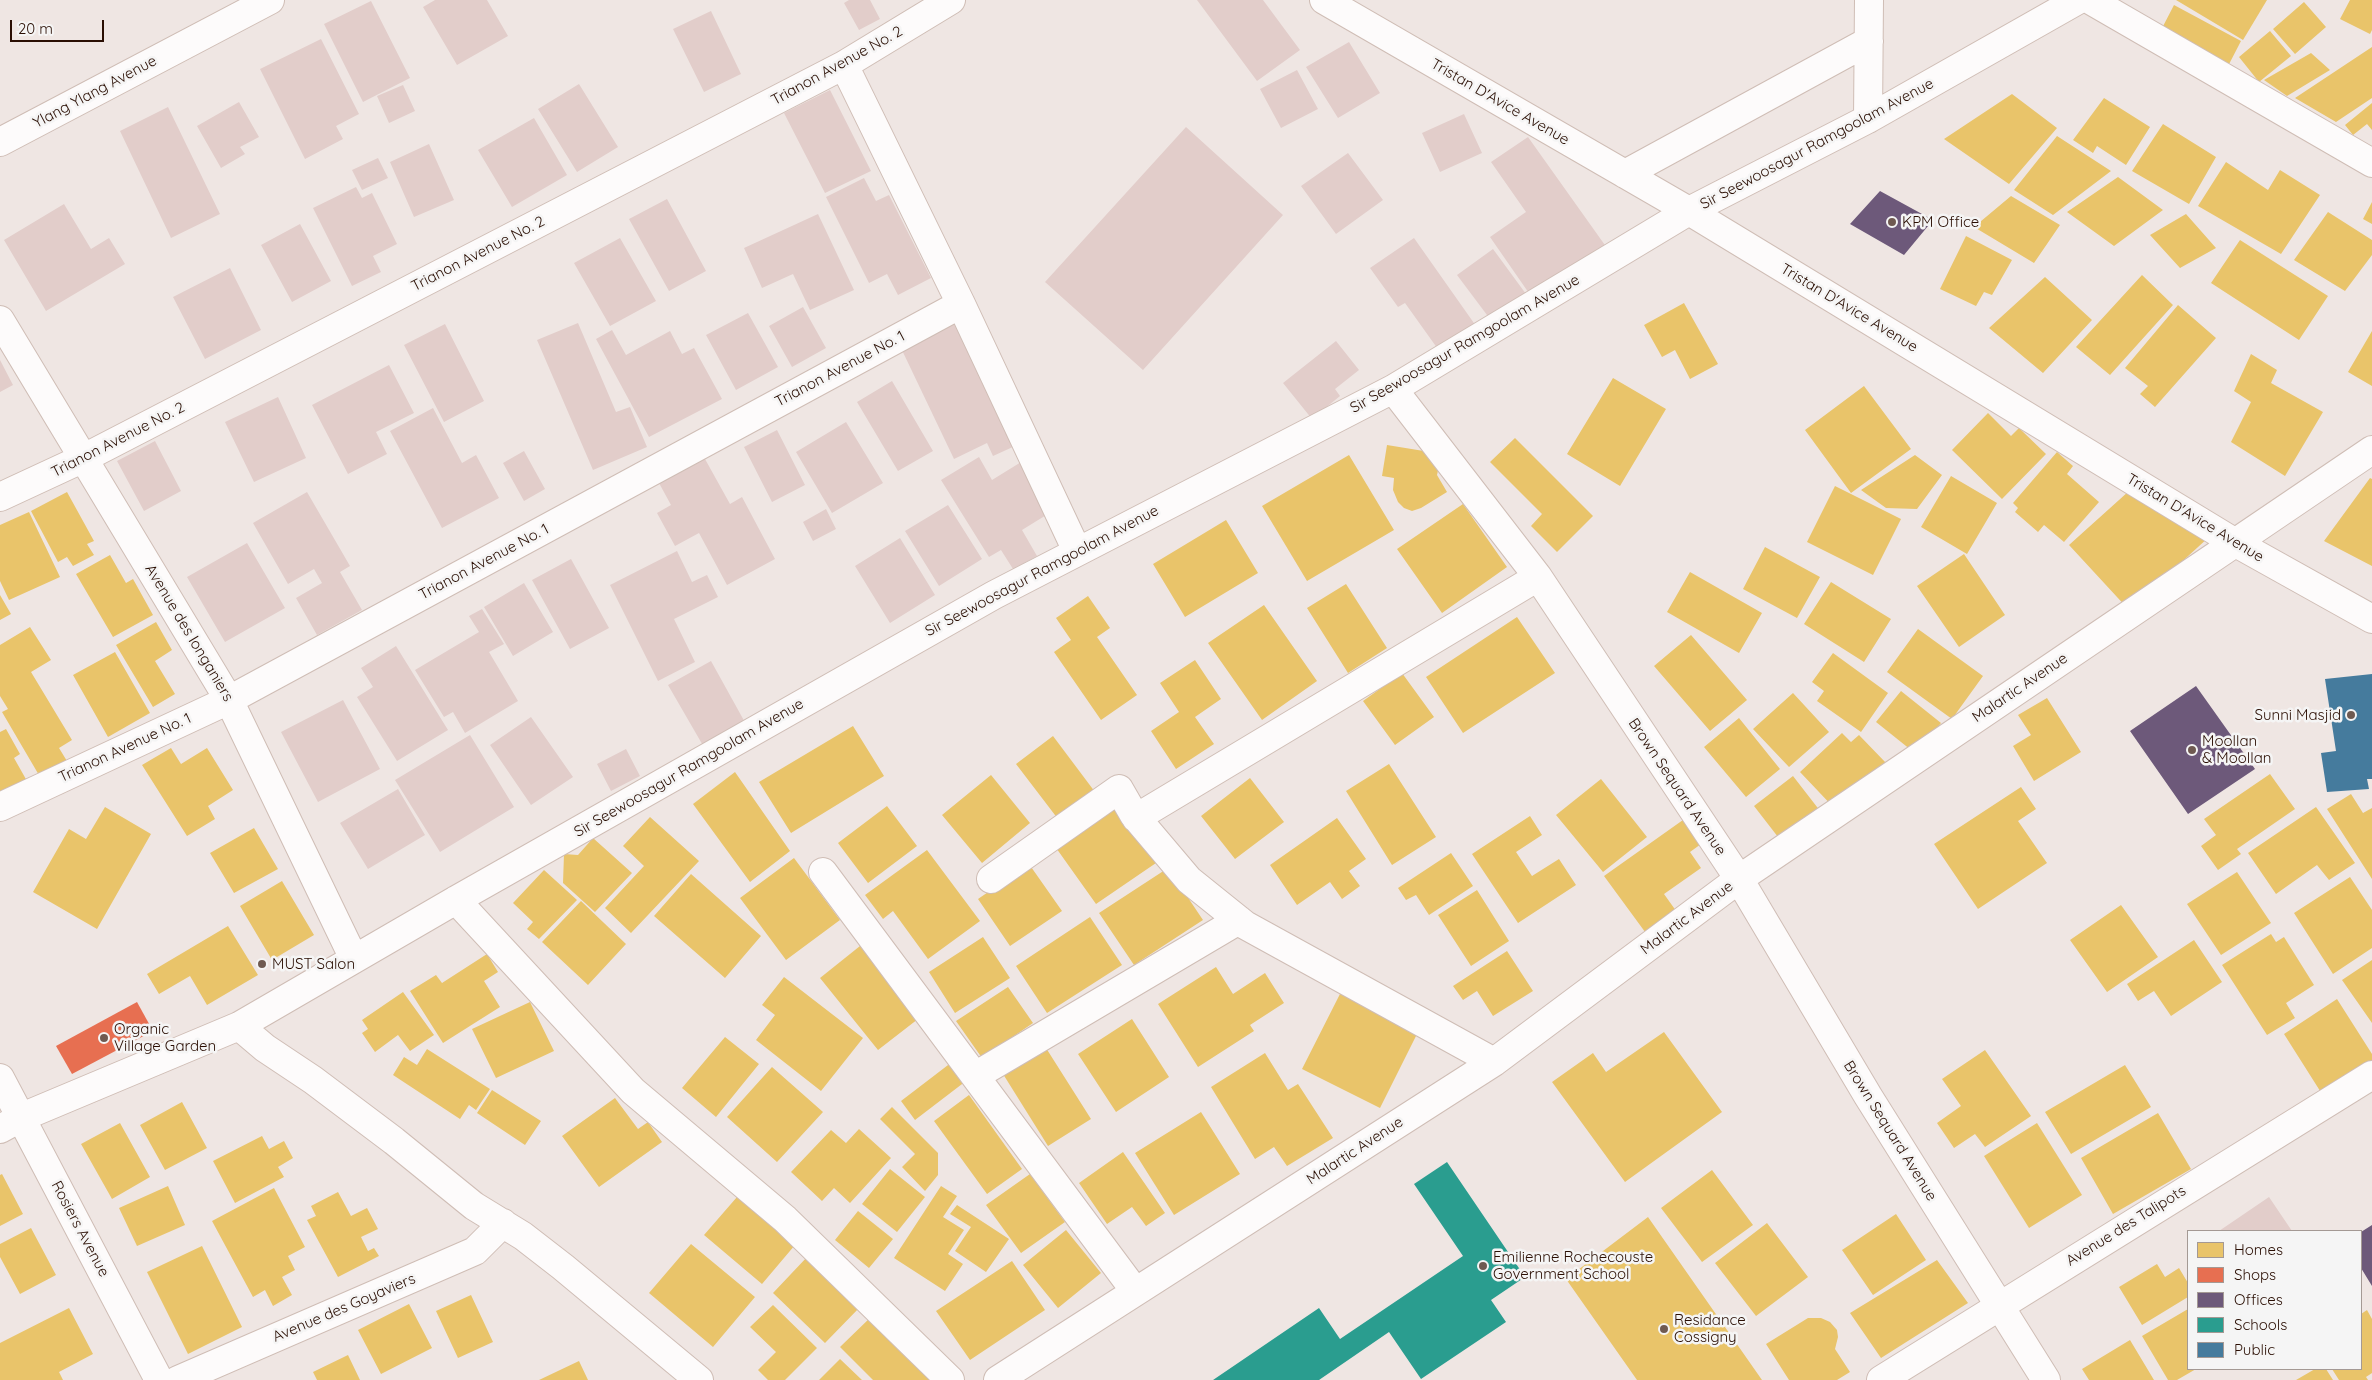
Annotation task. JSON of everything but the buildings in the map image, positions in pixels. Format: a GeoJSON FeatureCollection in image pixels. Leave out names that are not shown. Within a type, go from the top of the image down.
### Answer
{"type":"FeatureCollection","features":[{"type":"Feature","properties":{"kind":"street","name":"Ylang Ylang Avenue"},"geometry":{"type":"LineString","coordinates":[[0,142],[270,0]]}},
{"type":"Feature","properties":{"kind":"street","name":"Trianon Avenue No. 2"},"geometry":{"type":"LineString","coordinates":[[0,497],[84,458],[844,65],[951,0]]}},
{"type":"Feature","properties":{"kind":"street","name":"Tristan D'Avice Avenue"},"geometry":{"type":"LineString","coordinates":[[1324,0],[1689,211],[2234,542],[2372,619]]}},
{"type":"Feature","properties":{"kind":"street"},"geometry":{"type":"LineString","coordinates":[[1868,119],[1869,0]]}},
{"type":"Feature","properties":{"kind":"street","name":"Sir Seewoosagur Ramgoolam Avenue"},"geometry":{"type":"LineString","coordinates":[[11,1123],[239,1026],[456,900],[994,595],[1393,388],[1689,211],[1868,119],[2078,0]]}},
{"type":"Feature","properties":{"kind":"street"},"geometry":{"type":"LineString","coordinates":[[2090,0],[2372,163]]}},
{"type":"Feature","properties":{"kind":"street"},"geometry":{"type":"LineString","coordinates":[[1625,174],[1869,41]]}},
{"type":"Feature","properties":{"kind":"street"},"geometry":{"type":"LineString","coordinates":[[844,65],[961,304],[1077,551]]}},
{"type":"Feature","properties":{"kind":"street","name":"Trianon Avenue No. 1"},"geometry":{"type":"LineString","coordinates":[[0,807],[230,700],[961,304]]}},
{"type":"Feature","properties":{"kind":"street","name":"Avenue des longaniers"},"geometry":{"type":"LineString","coordinates":[[0,320],[230,700],[354,959]]}},
{"type":"Feature","properties":{"kind":"street","name":"Brown Sequard Avenue"},"geometry":{"type":"LineString","coordinates":[[1393,388],[1538,577],[1739,880],[1868,1096],[2046,1380]]}},
{"type":"Feature","properties":{"kind":"street","name":"Malartic Avenue"},"geometry":{"type":"LineString","coordinates":[[998,1380],[1494,1062],[1739,880],[2372,450]]}},
{"type":"Feature","properties":{"kind":"street"},"geometry":{"type":"LineString","coordinates":[[1136,818],[1538,577]]}},
{"type":"Feature","properties":{"kind":"street"},"geometry":{"type":"LineString","coordinates":[[991,879],[1119,790],[1136,818],[1189,880],[1239,920],[1364,992],[1494,1062]]}},
{"type":"Feature","properties":{"kind":"street"},"geometry":{"type":"LineString","coordinates":[[823,872],[1135,1291]]}},
{"type":"Feature","properties":{"kind":"street"},"geometry":{"type":"LineString","coordinates":[[456,900],[633,1091],[785,1219],[950,1380]]}},
{"type":"Feature","properties":{"kind":"street"},"geometry":{"type":"LineString","coordinates":[[975,1076],[1239,920]]}},
{"type":"Feature","properties":{"kind":"street"},"geometry":{"type":"LineString","coordinates":[[239,1026],[265,1048],[313,1080],[394,1141],[474,1206],[503,1223],[563,1267],[699,1380]]}},
{"type":"Feature","properties":{"kind":"street","name":"Avenue des Talipots"},"geometry":{"type":"LineString","coordinates":[[1881,1380],[2372,1075]]}},
{"type":"Feature","properties":{"kind":"street","name":"Rosiers Avenue"},"geometry":{"type":"LineString","coordinates":[[0,1078],[11,1123],[159,1380]]}},
{"type":"Feature","properties":{"kind":"street","name":"Avenue des Goyaviers"},"geometry":{"type":"LineString","coordinates":[[178,1380],[475,1251],[503,1223]]}},
{"type":"Feature","properties":{"kind":"place","name":"KPM Office"},"geometry":{"type":"Point","coordinates":[1892,222]}},
{"type":"Feature","properties":{"kind":"place","name":"Sunni Masjid"},"geometry":{"type":"Point","coordinates":[2351,715]}},
{"type":"Feature","properties":{"kind":"place","name":"Moollan & Moollan"},"geometry":{"type":"Point","coordinates":[2192,750]}},
{"type":"Feature","properties":{"kind":"place","name":"MUST Salon"},"geometry":{"type":"Point","coordinates":[262,964]}},
{"type":"Feature","properties":{"kind":"place","name":"Organic Village Garden"},"geometry":{"type":"Point","coordinates":[104,1038]}},
{"type":"Feature","properties":{"kind":"place","name":"Emilienne Rochecouste Government School"},"geometry":{"type":"Point","coordinates":[1483,1266]}},
{"type":"Feature","properties":{"kind":"place","name":"Residance Cossigny"},"geometry":{"type":"Point","coordinates":[1664,1329]}}]}
